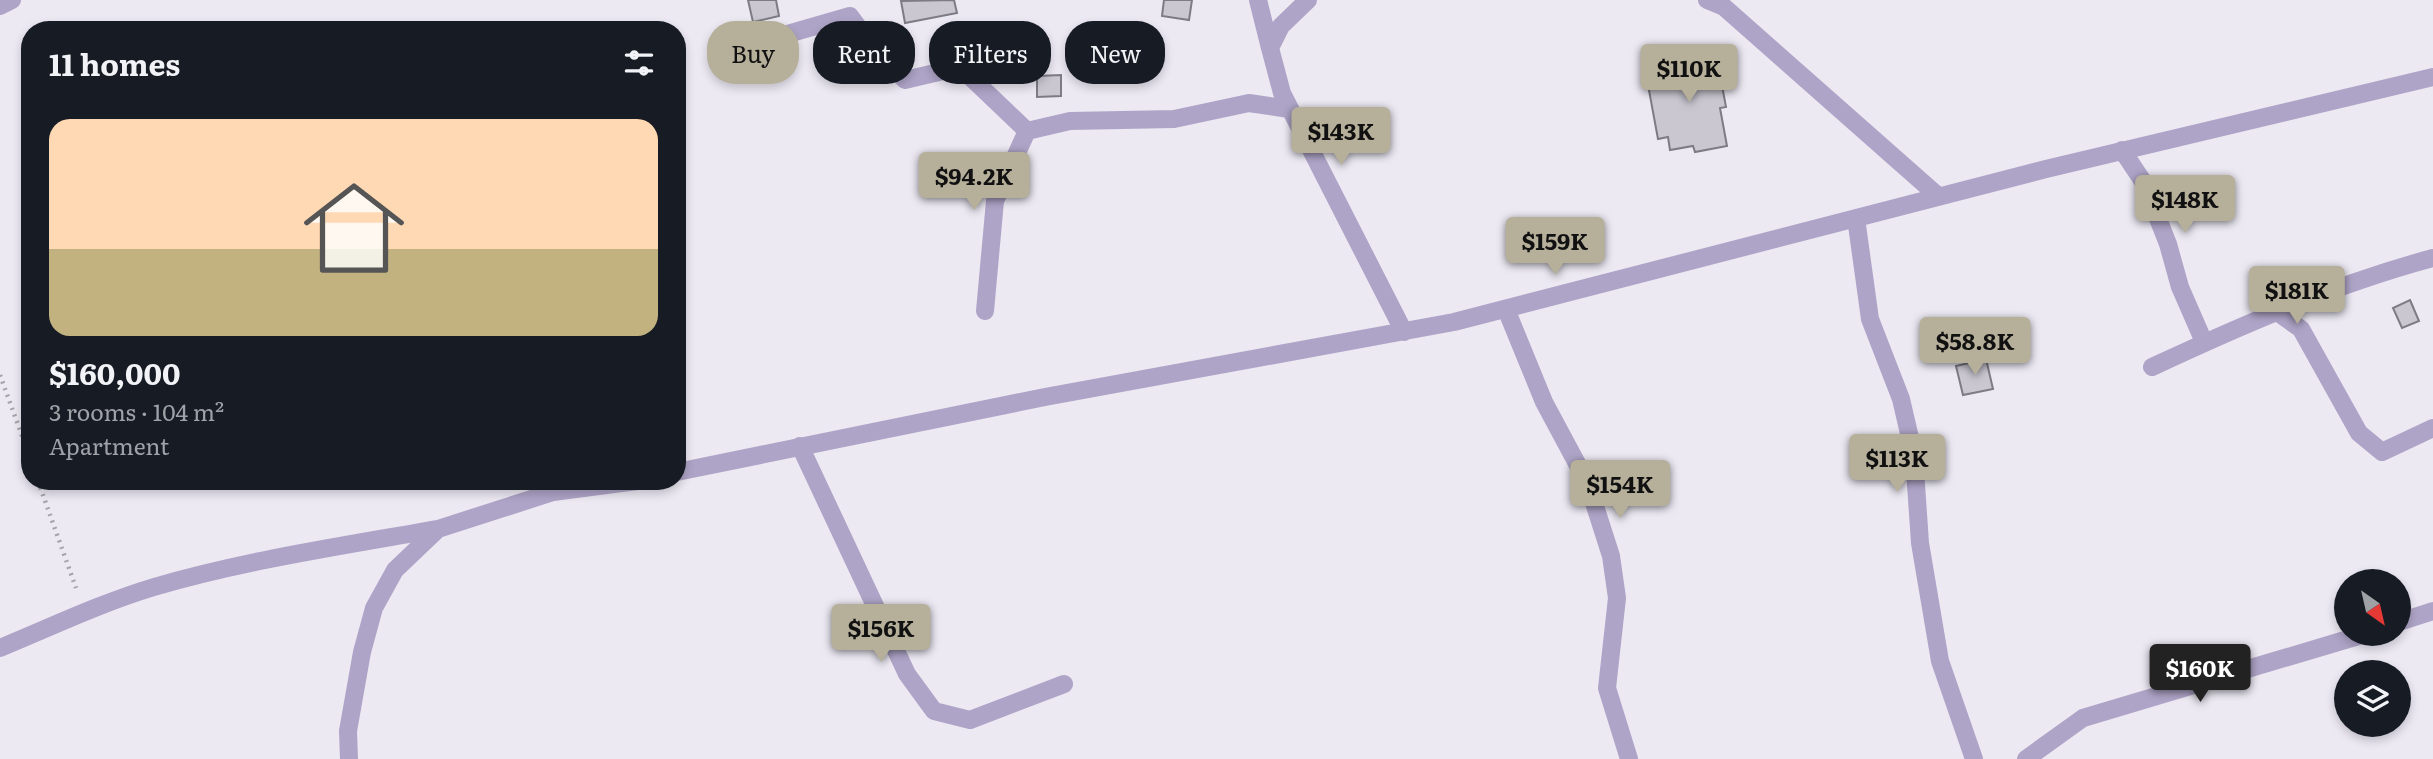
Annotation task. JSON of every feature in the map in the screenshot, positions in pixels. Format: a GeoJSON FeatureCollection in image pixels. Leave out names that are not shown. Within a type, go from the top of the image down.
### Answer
{"type":"FeatureCollection","features":[{"type":"Feature","properties":{"kind":"street"},"geometry":{"type":"LineString","coordinates":[[0,6],[12,0]]}},
{"type":"Feature","properties":{"kind":"street"},"geometry":{"type":"LineString","coordinates":[[1258,0],[1282,93],[1289,109],[1404,332]]}},
{"type":"Feature","properties":{"kind":"street"},"geometry":{"type":"LineString","coordinates":[[1270,48],[1281,26],[1308,0]]}},
{"type":"Feature","properties":{"kind":"street"},"geometry":{"type":"LineString","coordinates":[[1707,0],[1724,6],[1938,196]]}},
{"type":"Feature","properties":{"kind":"street"},"geometry":{"type":"LineString","coordinates":[[799,31],[850,16],[876,51],[905,80],[960,67],[1027,131]]}},
{"type":"Feature","properties":{"kind":"street"},"geometry":{"type":"LineString","coordinates":[[686,470],[800,446],[1404,332],[1506,309],[2122,150],[2433,77]]}},
{"type":"Feature","properties":{"kind":"street"},"geometry":{"type":"LineString","coordinates":[[1027,131],[1070,121],[1174,119],[1249,103],[1289,109]]}},
{"type":"Feature","properties":{"kind":"street"},"geometry":{"type":"LineString","coordinates":[[985,311],[995,201],[1027,131]]}},
{"type":"Feature","properties":{"kind":"street"},"geometry":{"type":"LineString","coordinates":[[2122,150],[2144,183],[2168,244],[2180,287],[2204,342]]}},
{"type":"Feature","properties":{"kind":"street"},"geometry":{"type":"LineString","coordinates":[[1856,218],[1870,319],[1902,399],[1914,455],[1920,543],[1940,661],[1975,759]]}},
{"type":"Feature","properties":{"kind":"street"},"geometry":{"type":"LineString","coordinates":[[2152,367],[2277,312],[2394,269],[2433,258]]}},
{"type":"Feature","properties":{"kind":"street"},"geometry":{"type":"LineString","coordinates":[[1506,309],[1544,402],[1588,484],[1611,556],[1617,598],[1607,688],[1629,759]]}},
{"type":"Feature","properties":{"kind":"street"},"geometry":{"type":"LineString","coordinates":[[2277,312],[2301,330],[2359,433],[2382,452],[2433,428]]}},
{"type":"Feature","properties":{"kind":"street"},"geometry":{"type":"LineString","coordinates":[[800,446],[907,674],[934,711],[970,720],[1064,684]]}},
{"type":"Feature","properties":{"kind":"street"},"geometry":{"type":"LineString","coordinates":[[0,649],[85,612],[153,587],[255,562],[438,529],[553,492],[568,490]]}},
{"type":"Feature","properties":{"kind":"street"},"geometry":{"type":"LineString","coordinates":[[349,759],[348,730],[362,652],[374,608],[395,570],[438,529]]}},
{"type":"Feature","properties":{"kind":"street"},"geometry":{"type":"LineString","coordinates":[[2412,618],[2433,611]]}},
{"type":"Feature","properties":{"kind":"street"},"geometry":{"type":"LineString","coordinates":[[2026,759],[2084,718],[2334,643]]}},
{"type":"Feature","properties":{"kind":"path"},"geometry":{"type":"LineString","coordinates":[[0,375],[21,433]]}},
{"type":"Feature","properties":{"kind":"path"},"geometry":{"type":"LineString","coordinates":[[41,490],[85,612]]}},
{"type":"Feature","properties":{"kind":"building"},"geometry":{"type":"Polygon","coordinates":[[[748,0],[776,0],[779,16],[753,21],[748,0]]]}},
{"type":"Feature","properties":{"kind":"building"},"geometry":{"type":"Polygon","coordinates":[[[954,0],[957,13],[905,21],[901,1],[954,0]]]}},
{"type":"Feature","properties":{"kind":"building"},"geometry":{"type":"Polygon","coordinates":[[[1164,0],[1192,0],[1189,20],[1162,16],[1164,0]]]}},
{"type":"Feature","properties":{"kind":"building"},"geometry":{"type":"Polygon","coordinates":[[[1708,53],[1710,65],[1718,64],[1726,107],[1720,108],[1727,146],[1695,152],[1693,146],[1670,150],[1668,137],[1658,139],[1646,74],[1674,68],[1672,60],[1708,53]]]}},
{"type":"Feature","properties":{"kind":"building"},"geometry":{"type":"Polygon","coordinates":[[[1051,75],[1061,75],[1061,96],[1037,97],[1037,84],[1051,84],[1051,75]]]}},
{"type":"Feature","properties":{"kind":"building"},"geometry":{"type":"Polygon","coordinates":[[[2410,300],[2419,321],[2402,328],[2393,308],[2410,300]]]}},
{"type":"Feature","properties":{"kind":"building"},"geometry":{"type":"Polygon","coordinates":[[[1986,359],[1993,389],[1963,395],[1956,366],[1986,359]]]}}]}
